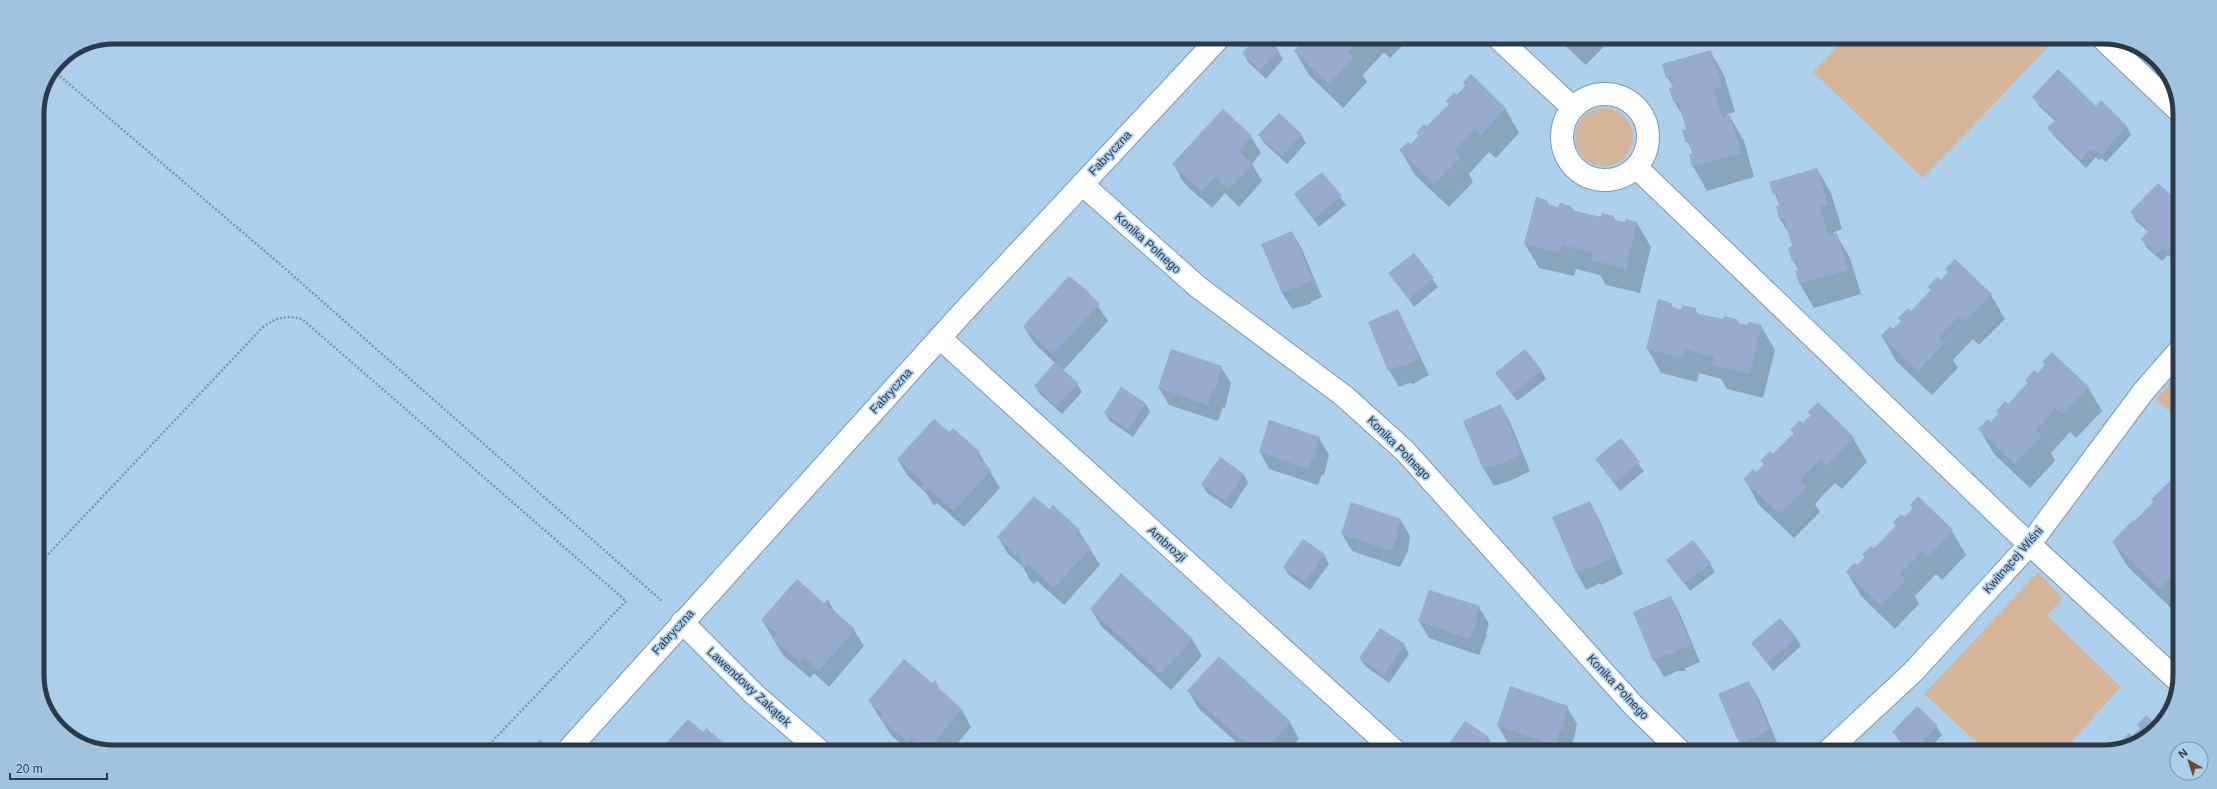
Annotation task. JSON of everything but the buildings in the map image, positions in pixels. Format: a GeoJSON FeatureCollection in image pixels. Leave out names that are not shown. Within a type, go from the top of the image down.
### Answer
{"type":"FeatureCollection","features":[{"type":"Feature","properties":{"kind":"street","name":"Fabryczna"},"geometry":{"type":"LineString","coordinates":[[573,745],[940,338],[1213,44]]}},
{"type":"Feature","properties":{"kind":"street"},"geometry":{"type":"LineString","coordinates":[[1504,44],[1572,108]]}},
{"type":"Feature","properties":{"kind":"street"},"geometry":{"type":"LineString","coordinates":[[2109,45],[2172,105]]}},
{"type":"Feature","properties":{"kind":"street"},"geometry":{"type":"LineString","coordinates":[[1600,94],[1618,96],[1629,101],[1645,120],[1648,132],[1644,157],[1636,167],[1625,175],[1613,179],[1599,180],[1586,176],[1575,169],[1567,158],[1562,146],[1561,132],[1565,119],[1572,108],[1582,100],[1600,94]]}},
{"type":"Feature","properties":{"kind":"street"},"geometry":{"type":"LineString","coordinates":[[1636,167],[2030,544],[2173,676]]}},
{"type":"Feature","properties":{"kind":"street","name":"Konika Polnego"},"geometry":{"type":"LineString","coordinates":[[1082,184],[1198,288],[1339,392],[1405,451],[1633,704],[1674,745]]}},
{"type":"Feature","properties":{"kind":"street","name":"Ambrozji"},"geometry":{"type":"LineString","coordinates":[[940,338],[1388,745]]}},
{"type":"Feature","properties":{"kind":"street","name":"Kwitnącej Wiśni"},"geometry":{"type":"LineString","coordinates":[[1835,745],[1914,672],[2030,544],[2144,392],[2173,358]]}},
{"type":"Feature","properties":{"kind":"street","name":"Lawendowy Zakątek"},"geometry":{"type":"LineString","coordinates":[[682,622],[755,695],[813,745]]}},
{"type":"Feature","properties":{"kind":"path"},"geometry":{"type":"LineString","coordinates":[[57,74],[281,265],[664,603]]}},
{"type":"Feature","properties":{"kind":"path"},"geometry":{"type":"LineString","coordinates":[[44,559],[263,327],[273,320],[287,316],[302,319],[626,601],[489,745]]}},
{"type":"Feature","properties":{"kind":"shaded area"},"geometry":{"type":"Polygon","coordinates":[[[1840,44],[2051,44],[1923,178],[1813,72],[1840,44]]]}},
{"type":"Feature","properties":{"kind":"shaded area"},"geometry":{"type":"Polygon","coordinates":[[[1604,108],[1615,110],[1628,121],[1631,126],[1633,137],[1631,148],[1620,161],[1615,164],[1604,166],[1593,164],[1580,153],[1577,148],[1575,137],[1577,126],[1588,113],[1593,110],[1604,108]]]}},
{"type":"Feature","properties":{"kind":"shaded area"},"geometry":{"type":"Polygon","coordinates":[[[2173,380],[2173,415],[2156,399],[2173,380]]]}},
{"type":"Feature","properties":{"kind":"shaded area"},"geometry":{"type":"Polygon","coordinates":[[[2038,572],[2063,598],[2047,615],[2121,687],[2068,745],[1980,745],[1924,694],[2038,572]]]}}]}
